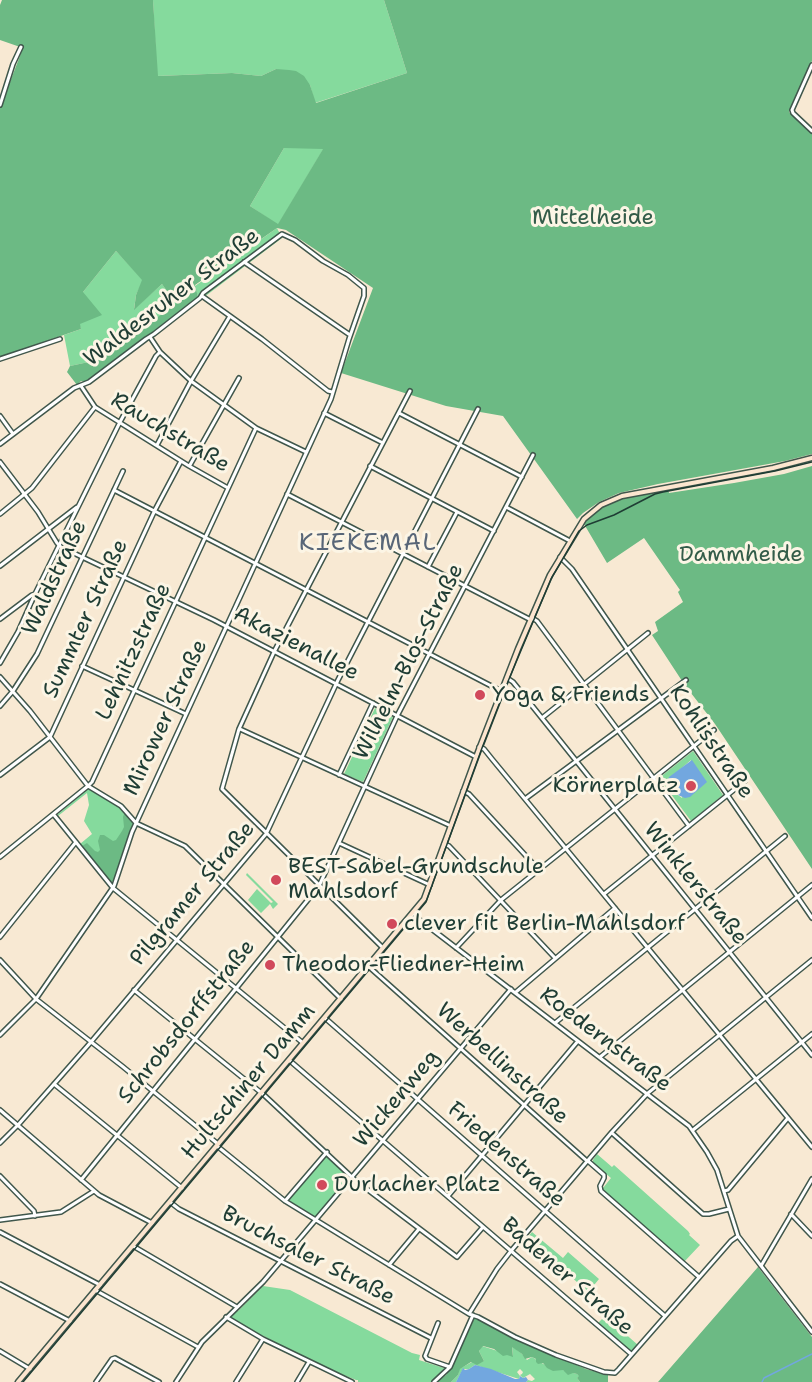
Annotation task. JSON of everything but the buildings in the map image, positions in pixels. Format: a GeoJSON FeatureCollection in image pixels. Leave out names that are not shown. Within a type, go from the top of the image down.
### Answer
{"type":"FeatureCollection","features":[{"type":"Feature","properties":{"kind":"main road","name":"Hultschiner Damm"},"geometry":{"type":"LineString","coordinates":[[18,1382],[424,899],[501,691],[531,619],[550,575],[584,519],[601,505],[622,496],[773,468],[812,458]]}},
{"type":"Feature","properties":{"kind":"street"},"geometry":{"type":"LineString","coordinates":[[0,105],[21,47]]}},
{"type":"Feature","properties":{"kind":"street"},"geometry":{"type":"LineString","coordinates":[[812,65],[792,110],[812,131]]}},
{"type":"Feature","properties":{"kind":"street","name":"Waldesruher Straße"},"geometry":{"type":"LineString","coordinates":[[0,444],[74,388],[89,382],[282,234],[348,275],[362,285],[365,291]]}},
{"type":"Feature","properties":{"kind":"street"},"geometry":{"type":"LineString","coordinates":[[244,262],[350,335]]}},
{"type":"Feature","properties":{"kind":"street","name":"Mirower Straße"},"geometry":{"type":"LineString","coordinates":[[0,1035],[36,999],[113,888],[136,823],[331,399],[365,291]]}},
{"type":"Feature","properties":{"kind":"street"},"geometry":{"type":"LineString","coordinates":[[202,296],[332,392]]}},
{"type":"Feature","properties":{"kind":"street"},"geometry":{"type":"LineString","coordinates":[[156,445],[230,316]]}},
{"type":"Feature","properties":{"kind":"street"},"geometry":{"type":"LineString","coordinates":[[150,336],[160,352],[191,381],[223,405],[256,428],[306,452]]}},
{"type":"Feature","properties":{"kind":"street"},"geometry":{"type":"LineString","coordinates":[[0,359],[60,339]]}},
{"type":"Feature","properties":{"kind":"street"},"geometry":{"type":"LineString","coordinates":[[0,663],[18,632],[120,422],[160,352]]}},
{"type":"Feature","properties":{"kind":"street"},"geometry":{"type":"LineString","coordinates":[[189,466],[239,378]]}},
{"type":"Feature","properties":{"kind":"street","name":"Rauchstraße"},"geometry":{"type":"LineString","coordinates":[[81,386],[94,406],[228,488]]}},
{"type":"Feature","properties":{"kind":"street"},"geometry":{"type":"LineString","coordinates":[[383,948],[222,789],[239,729],[274,652],[410,391]]}},
{"type":"Feature","properties":{"kind":"street","name":"Rauchstraße"},"geometry":{"type":"LineString","coordinates":[[0,514],[32,488],[94,406]]}},
{"type":"Feature","properties":{"kind":"street","name":"Pilgramer Straße"},"geometry":{"type":"LineString","coordinates":[[0,1143],[91,1042],[266,834],[336,684],[478,409]]}},
{"type":"Feature","properties":{"kind":"street"},"geometry":{"type":"LineString","coordinates":[[324,413],[383,443]]}},
{"type":"Feature","properties":{"kind":"street"},"geometry":{"type":"LineString","coordinates":[[399,413],[522,477]]}},
{"type":"Feature","properties":{"kind":"street"},"geometry":{"type":"LineString","coordinates":[[0,416],[14,434]]}},
{"type":"Feature","properties":{"kind":"street","name":"Lehnitzstraße"},"geometry":{"type":"LineString","coordinates":[[0,857],[92,782],[256,428]]}},
{"type":"Feature","properties":{"kind":"street","name":"Wilhelm-Blos-Straße"},"geometry":{"type":"LineString","coordinates":[[319,886],[397,716],[533,455]]}},
{"type":"Feature","properties":{"kind":"street","name":"Summter Straße"},"geometry":{"type":"LineString","coordinates":[[0,775],[50,737],[155,510],[181,461]]}},
{"type":"Feature","properties":{"kind":"street"},"geometry":{"type":"LineString","coordinates":[[0,462],[25,494],[59,545]]}},
{"type":"Feature","properties":{"kind":"street"},"geometry":{"type":"LineString","coordinates":[[370,466],[494,531]]}},
{"type":"Feature","properties":{"kind":"street","name":"Waldstraße"},"geometry":{"type":"LineString","coordinates":[[0,706],[13,691],[37,654],[123,471]]}},
{"type":"Feature","properties":{"kind":"street"},"geometry":{"type":"LineString","coordinates":[[114,490],[501,691]]}},
{"type":"Feature","properties":{"kind":"street"},"geometry":{"type":"LineString","coordinates":[[287,494],[537,621],[690,826]]}},
{"type":"Feature","properties":{"kind":"street"},"geometry":{"type":"LineString","coordinates":[[0,566],[78,506]]}},
{"type":"Feature","properties":{"kind":"street"},"geometry":{"type":"LineString","coordinates":[[506,507],[570,541]]}},
{"type":"Feature","properties":{"kind":"street"},"geometry":{"type":"LineString","coordinates":[[429,567],[457,512]]}},
{"type":"Feature","properties":{"kind":"street","name":"Akazienallee"},"geometry":{"type":"LineString","coordinates":[[59,545],[226,627],[476,757]]}},
{"type":"Feature","properties":{"kind":"street","name":"Kohlisstraße"},"geometry":{"type":"LineString","coordinates":[[560,557],[572,569],[812,918]]}},
{"type":"Feature","properties":{"kind":"street"},"geometry":{"type":"LineString","coordinates":[[0,619],[35,594]]}},
{"type":"Feature","properties":{"kind":"street"},"geometry":{"type":"LineString","coordinates":[[542,718],[648,633]]}},
{"type":"Feature","properties":{"kind":"street"},"geometry":{"type":"LineString","coordinates":[[82,666],[186,714]]}},
{"type":"Feature","properties":{"kind":"street"},"geometry":{"type":"LineString","coordinates":[[0,677],[88,786],[121,806],[136,823],[185,846],[341,999]]}},
{"type":"Feature","properties":{"kind":"street","name":"Winklerstraße"},"geometry":{"type":"LineString","coordinates":[[507,678],[513,681],[812,1055]]}},
{"type":"Feature","properties":{"kind":"street"},"geometry":{"type":"LineString","coordinates":[[525,799],[686,680]]}},
{"type":"Feature","properties":{"kind":"street"},"geometry":{"type":"LineString","coordinates":[[339,775],[373,703]]}},
{"type":"Feature","properties":{"kind":"street"},"geometry":{"type":"LineString","coordinates":[[239,729],[451,826]]}},
{"type":"Feature","properties":{"kind":"street"},"geometry":{"type":"LineString","coordinates":[[456,948],[501,900],[714,730]]}},
{"type":"Feature","properties":{"kind":"street"},"geometry":{"type":"LineString","coordinates":[[480,747],[484,749],[812,1147]]}},
{"type":"Feature","properties":{"kind":"street"},"geometry":{"type":"LineString","coordinates":[[604,894],[745,781]]}},
{"type":"Feature","properties":{"kind":"street"},"geometry":{"type":"LineString","coordinates":[[463,791],[469,794],[538,869]]}},
{"type":"Feature","properties":{"kind":"street"},"geometry":{"type":"LineString","coordinates":[[54,814],[113,888],[303,1043]]}},
{"type":"Feature","properties":{"kind":"street"},"geometry":{"type":"LineString","coordinates":[[555,1023],[785,836]]}},
{"type":"Feature","properties":{"kind":"street"},"geometry":{"type":"LineString","coordinates":[[0,937],[76,842]]}},
{"type":"Feature","properties":{"kind":"street"},"geometry":{"type":"LineString","coordinates":[[339,843],[430,885]]}},
{"type":"Feature","properties":{"kind":"street"},"geometry":{"type":"LineString","coordinates":[[444,844],[449,846],[555,958]]}},
{"type":"Feature","properties":{"kind":"street"},"geometry":{"type":"LineString","coordinates":[[600,1057],[812,885]]}},
{"type":"Feature","properties":{"kind":"street","name":"Schrobsdorffstraße"},"geometry":{"type":"LineString","coordinates":[[81,1180],[319,886]]}},
{"type":"Feature","properties":{"kind":"street"},"geometry":{"type":"LineString","coordinates":[[516,993],[615,908]]}},
{"type":"Feature","properties":{"kind":"street","name":"Roedernstraße"},"geometry":{"type":"LineString","coordinates":[[412,914],[648,1093],[693,1130],[713,1161],[738,1236],[812,1332]]}},
{"type":"Feature","properties":{"kind":"street"},"geometry":{"type":"LineString","coordinates":[[0,960],[36,999],[153,1091],[285,1201],[469,1314],[515,1337],[590,1369],[615,1373],[731,1241],[738,1236]]}},
{"type":"Feature","properties":{"kind":"street"},"geometry":{"type":"LineString","coordinates":[[469,1314],[511,1251],[648,1093],[812,960]]}},
{"type":"Feature","properties":{"kind":"street","name":"Werbellinstraße"},"geometry":{"type":"LineString","coordinates":[[368,966],[604,1175],[600,1186],[601,1191],[699,1277]]}},
{"type":"Feature","properties":{"kind":"street","name":"Wickenweg"},"geometry":{"type":"LineString","coordinates":[[176,1382],[208,1335],[258,1287],[511,989]]}},
{"type":"Feature","properties":{"kind":"street"},"geometry":{"type":"LineString","coordinates":[[134,990],[261,1093],[353,1177],[457,1257],[483,1227]]}},
{"type":"Feature","properties":{"kind":"street","name":"Friedenstraße"},"geometry":{"type":"LineString","coordinates":[[325,1018],[665,1316]]}},
{"type":"Feature","properties":{"kind":"street"},"geometry":{"type":"LineString","coordinates":[[693,1130],[812,1034]]}},
{"type":"Feature","properties":{"kind":"street"},"geometry":{"type":"LineString","coordinates":[[448,1196],[578,1040]]}},
{"type":"Feature","properties":{"kind":"street","name":"Badener Straße"},"geometry":{"type":"LineString","coordinates":[[289,1060],[631,1355]]}},
{"type":"Feature","properties":{"kind":"street"},"geometry":{"type":"LineString","coordinates":[[54,1084],[182,1188]]}},
{"type":"Feature","properties":{"kind":"street"},"geometry":{"type":"LineString","coordinates":[[0,1110],[94,1191],[152,1223]]}},
{"type":"Feature","properties":{"kind":"street"},"geometry":{"type":"LineString","coordinates":[[724,1191],[728,1190],[788,1118]]}},
{"type":"Feature","properties":{"kind":"street"},"geometry":{"type":"LineString","coordinates":[[612,1132],[703,1214],[729,1209]]}},
{"type":"Feature","properties":{"kind":"street"},"geometry":{"type":"LineString","coordinates":[[285,1201],[327,1152]]}},
{"type":"Feature","properties":{"kind":"street"},"geometry":{"type":"LineString","coordinates":[[0,1176],[34,1211],[35,1216]]}},
{"type":"Feature","properties":{"kind":"street"},"geometry":{"type":"LineString","coordinates":[[761,1266],[812,1179]]}},
{"type":"Feature","properties":{"kind":"street"},"geometry":{"type":"LineString","coordinates":[[0,1220],[60,1212],[94,1191]]}},
{"type":"Feature","properties":{"kind":"street","name":"Bruchsaler Straße"},"geometry":{"type":"LineString","coordinates":[[170,1202],[179,1209],[431,1338]]}},
{"type":"Feature","properties":{"kind":"street"},"geometry":{"type":"LineString","coordinates":[[791,1214],[812,1236]]}},
{"type":"Feature","properties":{"kind":"street"},"geometry":{"type":"LineString","coordinates":[[388,1265],[419,1228]]}},
{"type":"Feature","properties":{"kind":"street"},"geometry":{"type":"LineString","coordinates":[[0,1232],[100,1285]]}},
{"type":"Feature","properties":{"kind":"street"},"geometry":{"type":"LineString","coordinates":[[133,1246],[237,1307]]}},
{"type":"Feature","properties":{"kind":"street"},"geometry":{"type":"LineString","coordinates":[[0,1284],[70,1321]]}},
{"type":"Feature","properties":{"kind":"street"},"geometry":{"type":"LineString","coordinates":[[96,1290],[198,1347]]}},
{"type":"Feature","properties":{"kind":"street"},"geometry":{"type":"LineString","coordinates":[[434,1382],[450,1367],[473,1316]]}},
{"type":"Feature","properties":{"kind":"street"},"geometry":{"type":"LineString","coordinates":[[226,1317],[263,1339],[352,1382]]}},
{"type":"Feature","properties":{"kind":"street"},"geometry":{"type":"LineString","coordinates":[[438,1323],[425,1356],[427,1359],[450,1367]]}},
{"type":"Feature","properties":{"kind":"street"},"geometry":{"type":"LineString","coordinates":[[236,1382],[263,1339]]}},
{"type":"Feature","properties":{"kind":"street"},"geometry":{"type":"LineString","coordinates":[[0,1352],[30,1369]]}},
{"type":"Feature","properties":{"kind":"street"},"geometry":{"type":"LineString","coordinates":[[96,1382],[115,1358],[159,1382]]}},
{"type":"Feature","properties":{"kind":"street"},"geometry":{"type":"LineString","coordinates":[[297,1382],[309,1362]]}},
{"type":"Feature","properties":{"kind":"green space","name":"Mittelheide"},"geometry":{"type":"Polygon","coordinates":[[[2,0],[153,0],[158,76],[232,73],[261,76],[276,69],[296,71],[304,76],[310,85],[316,103],[407,73],[384,0],[812,0],[812,61],[789,112],[812,134],[812,454],[619,493],[599,502],[577,519],[503,416],[446,406],[341,373],[373,288],[286,230],[277,228],[195,285],[199,301],[85,382],[81,381],[77,385],[67,372],[70,366],[98,360],[176,304],[162,284],[134,310],[136,295],[142,280],[116,251],[83,292],[102,315],[80,324],[81,329],[0,357],[0,108],[23,48],[0,40],[2,0]],[[284,148],[250,206],[278,224],[323,149],[284,148]]]}},
{"type":"Feature","properties":{"kind":"green space"},"geometry":{"type":"Polygon","coordinates":[[[153,0],[384,0],[407,73],[315,103],[310,85],[276,69],[261,76],[232,73],[157,76],[153,0]]]}},
{"type":"Feature","properties":{"kind":"green space"},"geometry":{"type":"Polygon","coordinates":[[[284,148],[324,148],[278,225],[250,206],[284,148]]]}},
{"type":"Feature","properties":{"kind":"green space"},"geometry":{"type":"Polygon","coordinates":[[[277,228],[282,238],[199,301],[195,286],[277,228]]]}},
{"type":"Feature","properties":{"kind":"green space"},"geometry":{"type":"Polygon","coordinates":[[[116,251],[143,280],[136,295],[134,309],[162,284],[177,304],[98,360],[70,366],[64,335],[81,329],[79,324],[83,292],[116,251]]]}},
{"type":"Feature","properties":{"kind":"green space","name":"Dammheide"},"geometry":{"type":"Polygon","coordinates":[[[812,466],[812,869],[652,635],[658,631],[655,622],[683,602],[678,592],[680,590],[644,538],[607,563],[584,524],[589,516],[602,506],[619,498],[668,489],[669,493],[734,483],[784,474],[812,466]]]}},
{"type":"Feature","properties":{"kind":"green space"},"geometry":{"type":"Polygon","coordinates":[[[375,708],[393,717],[363,782],[344,774],[375,708]]]}},
{"type":"Feature","properties":{"kind":"green space","name":"Körnerplatz"},"geometry":{"type":"Polygon","coordinates":[[[693,751],[723,795],[691,821],[659,778],[693,751]],[[691,760],[668,780],[682,798],[691,760]]]}},
{"type":"Feature","properties":{"kind":"green space"},"geometry":{"type":"Polygon","coordinates":[[[88,789],[121,807],[133,822],[112,883],[80,844],[92,834],[84,821],[89,805],[87,793],[57,815],[88,789]]]}},
{"type":"Feature","properties":{"kind":"green space"},"geometry":{"type":"Polygon","coordinates":[[[124,814],[127,814],[133,825],[115,880],[111,882],[82,846],[87,843],[98,852],[100,835],[113,841],[116,840],[124,827],[124,814]]]}},
{"type":"Feature","properties":{"kind":"green space"},"geometry":{"type":"Polygon","coordinates":[[[247,873],[278,904],[273,909],[270,904],[261,913],[248,900],[257,889],[271,903],[273,902],[246,875],[247,873]]]}},
{"type":"Feature","properties":{"kind":"green space"},"geometry":{"type":"Polygon","coordinates":[[[597,1154],[612,1167],[614,1165],[688,1231],[689,1235],[700,1245],[684,1262],[603,1191],[611,1178],[593,1163],[597,1154]]]}},
{"type":"Feature","properties":{"kind":"green space","name":"Durlacher Platz"},"geometry":{"type":"Polygon","coordinates":[[[325,1156],[328,1156],[351,1178],[347,1183],[345,1181],[347,1178],[342,1174],[338,1178],[343,1184],[342,1188],[317,1217],[314,1217],[288,1199],[325,1156]]]}},
{"type":"Feature","properties":{"kind":"green space"},"geometry":{"type":"Polygon","coordinates":[[[532,1232],[563,1258],[568,1252],[599,1279],[590,1290],[586,1290],[527,1238],[532,1232]]]}},
{"type":"Feature","properties":{"kind":"green space"},"geometry":{"type":"Polygon","coordinates":[[[758,1267],[812,1337],[812,1382],[658,1382],[758,1267]]]}},
{"type":"Feature","properties":{"kind":"green space"},"geometry":{"type":"Polygon","coordinates":[[[263,1286],[290,1290],[420,1355],[419,1360],[445,1370],[431,1382],[358,1382],[358,1380],[332,1372],[311,1359],[308,1360],[230,1320],[229,1317],[263,1286]]]}},
{"type":"Feature","properties":{"kind":"green space"},"geometry":{"type":"Polygon","coordinates":[[[605,1316],[638,1345],[634,1350],[631,1352],[598,1323],[605,1316]]]}},
{"type":"Feature","properties":{"kind":"green space"},"geometry":{"type":"Polygon","coordinates":[[[475,1317],[515,1339],[586,1369],[608,1375],[608,1382],[580,1382],[577,1374],[568,1375],[563,1370],[553,1371],[543,1363],[538,1364],[532,1357],[525,1359],[512,1347],[513,1357],[503,1356],[494,1349],[483,1346],[479,1351],[484,1361],[477,1365],[471,1362],[460,1369],[451,1382],[436,1382],[446,1375],[452,1366],[475,1317]]]}},
{"type":"Feature","properties":{"kind":"green space"},"geometry":{"type":"Polygon","coordinates":[[[482,1346],[513,1356],[512,1346],[527,1360],[532,1357],[545,1365],[577,1374],[580,1376],[577,1378],[580,1382],[526,1382],[535,1379],[530,1374],[523,1378],[520,1375],[523,1372],[520,1369],[517,1372],[519,1379],[475,1365],[469,1369],[463,1369],[456,1382],[451,1382],[458,1375],[459,1369],[472,1362],[484,1361],[479,1351],[482,1346]]]}},
{"type":"Feature","properties":{"kind":"water"},"geometry":{"type":"Polygon","coordinates":[[[692,760],[707,782],[690,797],[685,798],[678,795],[668,780],[692,760]]]}},
{"type":"Feature","properties":{"kind":"water"},"geometry":{"type":"Polygon","coordinates":[[[475,1365],[515,1379],[519,1379],[520,1376],[528,1380],[526,1382],[456,1382],[463,1368],[469,1369],[475,1365]]]}},
{"type":"Feature","properties":{"kind":"waterway"},"geometry":{"type":"LineString","coordinates":[[762,1382],[764,1378],[812,1354]]}},
{"type":"Feature","properties":{"kind":"tram line"},"geometry":{"type":"LineString","coordinates":[[23,1382],[426,902],[509,679],[551,579],[579,531],[587,525],[614,515],[655,494],[812,462]]}},
{"type":"Feature","properties":{"kind":"place","name":"Yoga & Friends"},"geometry":{"type":"Point","coordinates":[480,695]}},
{"type":"Feature","properties":{"kind":"place","name":"Körnerplatz"},"geometry":{"type":"Point","coordinates":[691,786]}},
{"type":"Feature","properties":{"kind":"place","name":"BEST-Sabel-Grundschule Mahlsdorf"},"geometry":{"type":"Point","coordinates":[276,880]}},
{"type":"Feature","properties":{"kind":"place","name":"clever fit Berlin-Mahlsdorf"},"geometry":{"type":"Point","coordinates":[392,924]}},
{"type":"Feature","properties":{"kind":"place","name":"Theodor-Fliedner-Heim"},"geometry":{"type":"Point","coordinates":[270,965]}},
{"type":"Feature","properties":{"kind":"place","name":"Durlacher Platz"},"geometry":{"type":"Point","coordinates":[322,1185]}},
{"type":"Feature","properties":{"kind":"district","name":"KIEKEMAL"},"geometry":{"type":"Point","coordinates":[368,544]}}]}
